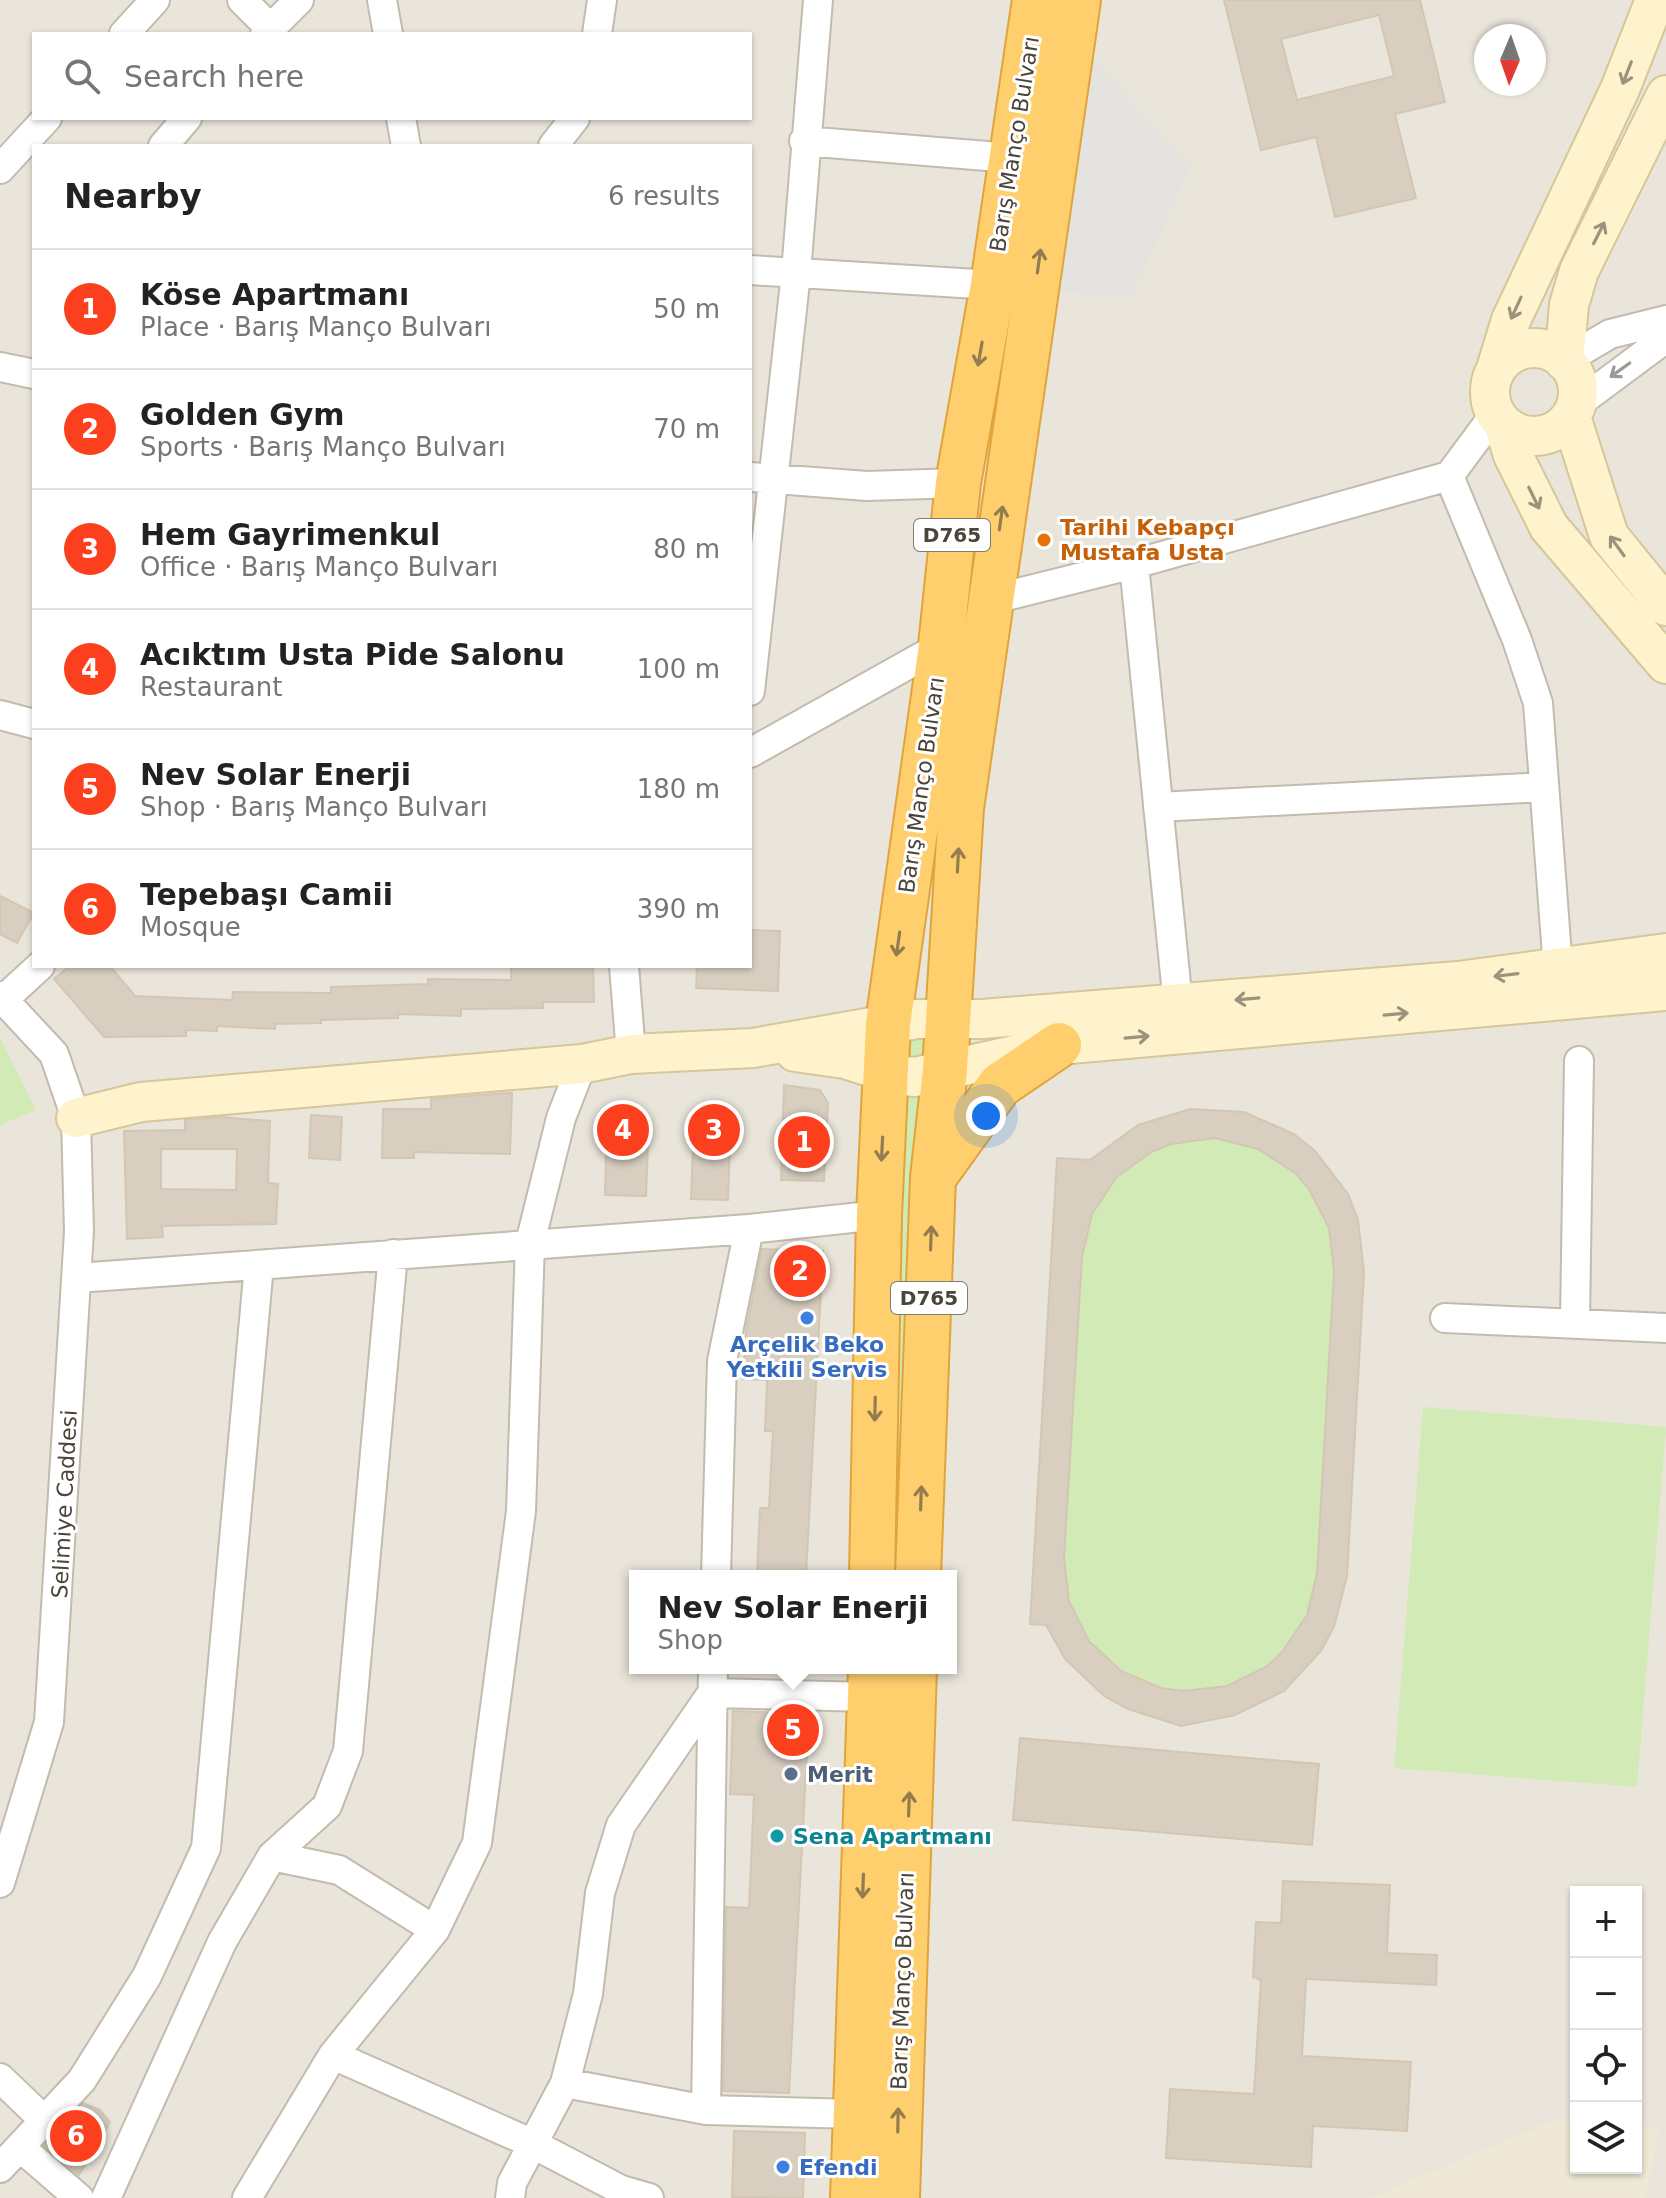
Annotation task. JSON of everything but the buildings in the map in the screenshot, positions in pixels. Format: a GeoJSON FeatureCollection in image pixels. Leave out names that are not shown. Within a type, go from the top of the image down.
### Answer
{"type":"FeatureCollection","features":[{"type":"Feature","properties":{"kind":"highway","name":"Barış Manço Bulvarı"},"geometry":{"type":"LineString","coordinates":[[872,1570],[879,1215],[888,1024],[941,646],[958,483],[993,285],[1035,0]]}},
{"type":"Feature","properties":{"kind":"highway","name":"Barış Manço Bulvarı"},"geometry":{"type":"LineString","coordinates":[[918,1570],[933,1178],[949,1021],[961,808],[1078,0]]}},
{"type":"Feature","properties":{"kind":"highway"},"geometry":{"type":"LineString","coordinates":[[933,1178],[1000,1085],[1059,1045]]}},
{"type":"Feature","properties":{"kind":"highway","name":"Barış Manço Bulvarı"},"geometry":{"type":"LineString","coordinates":[[897,2198],[914,1674]]}},
{"type":"Feature","properties":{"kind":"highway","name":"Barış Manço Bulvarı"},"geometry":{"type":"LineString","coordinates":[[853,2198],[870,1683]]}},
{"type":"Feature","properties":{"kind":"street"},"geometry":{"type":"LineString","coordinates":[[126,32],[155,0]]}},
{"type":"Feature","properties":{"kind":"street"},"geometry":{"type":"LineString","coordinates":[[242,0],[268,31],[299,0]]}},
{"type":"Feature","properties":{"kind":"street"},"geometry":{"type":"LineString","coordinates":[[382,0],[388,32]]}},
{"type":"Feature","properties":{"kind":"street"},"geometry":{"type":"LineString","coordinates":[[597,32],[602,0]]}},
{"type":"Feature","properties":{"kind":"street"},"geometry":{"type":"LineString","coordinates":[[752,656],[762,478],[796,273],[804,141],[818,0]]}},
{"type":"Feature","properties":{"kind":"street"},"geometry":{"type":"LineString","coordinates":[[1655,0],[1620,89],[1511,320],[1490,383],[1513,455],[1549,527],[1666,664]]}},
{"type":"Feature","properties":{"kind":"street"},"geometry":{"type":"LineString","coordinates":[[1564,361],[1569,305],[1579,271],[1666,95]]}},
{"type":"Feature","properties":{"kind":"street"},"geometry":{"type":"LineString","coordinates":[[0,169],[45,120]]}},
{"type":"Feature","properties":{"kind":"street"},"geometry":{"type":"LineString","coordinates":[[165,144],[185,120]]}},
{"type":"Feature","properties":{"kind":"street"},"geometry":{"type":"LineString","coordinates":[[401,120],[406,144]]}},
{"type":"Feature","properties":{"kind":"street"},"geometry":{"type":"LineString","coordinates":[[555,144],[576,120]]}},
{"type":"Feature","properties":{"kind":"street"},"geometry":{"type":"LineString","coordinates":[[578,120],[584,144]]}},
{"type":"Feature","properties":{"kind":"street"},"geometry":{"type":"LineString","coordinates":[[804,141],[1011,158]]}},
{"type":"Feature","properties":{"kind":"street"},"geometry":{"type":"LineString","coordinates":[[752,270],[993,285]]}},
{"type":"Feature","properties":{"kind":"street"},"geometry":{"type":"LineString","coordinates":[[1564,361],[1610,334],[1666,320]]}},
{"type":"Feature","properties":{"kind":"street"},"geometry":{"type":"LineString","coordinates":[[1500,420],[1521,435],[1540,436],[1558,430],[1574,411],[1666,338]]}},
{"type":"Feature","properties":{"kind":"street"},"geometry":{"type":"LineString","coordinates":[[1496,369],[1521,350],[1551,352],[1574,373],[1578,389],[1574,411],[1609,536],[1666,606]]}},
{"type":"Feature","properties":{"kind":"street"},"geometry":{"type":"LineString","coordinates":[[0,367],[32,374]]}},
{"type":"Feature","properties":{"kind":"street"},"geometry":{"type":"LineString","coordinates":[[990,600],[1134,564],[1449,476],[1500,420]]}},
{"type":"Feature","properties":{"kind":"street"},"geometry":{"type":"LineString","coordinates":[[1449,476],[1517,640],[1538,703],[1558,969]]}},
{"type":"Feature","properties":{"kind":"street"},"geometry":{"type":"LineString","coordinates":[[762,478],[867,486],[958,483]]}},
{"type":"Feature","properties":{"kind":"street"},"geometry":{"type":"LineString","coordinates":[[1134,564],[1178,1004]]}},
{"type":"Feature","properties":{"kind":"street"},"geometry":{"type":"LineString","coordinates":[[752,752],[941,646]]}},
{"type":"Feature","properties":{"kind":"street"},"geometry":{"type":"LineString","coordinates":[[0,715],[32,723]]}},
{"type":"Feature","properties":{"kind":"street"},"geometry":{"type":"LineString","coordinates":[[1158,807],[1544,787]]}},
{"type":"Feature","properties":{"kind":"street"},"geometry":{"type":"LineString","coordinates":[[76,1118],[141,1102],[582,1064],[631,1054],[753,1048],[917,1019],[949,1021],[1458,981],[1666,953]]}},
{"type":"Feature","properties":{"kind":"street"},"geometry":{"type":"LineString","coordinates":[[2,997],[38,968]]}},
{"type":"Feature","properties":{"kind":"street"},"geometry":{"type":"LineString","coordinates":[[624,968],[631,1054]]}},
{"type":"Feature","properties":{"kind":"street"},"geometry":{"type":"LineString","coordinates":[[753,1048],[845,1059],[915,1077],[1059,1045],[1666,991]]}},
{"type":"Feature","properties":{"kind":"street","name":"Selimiye Caddesi"},"geometry":{"type":"LineString","coordinates":[[0,1883],[49,1722],[77,1278],[76,1118],[54,1054],[2,997]]}},
{"type":"Feature","properties":{"kind":"street"},"geometry":{"type":"LineString","coordinates":[[1575,1321],[1579,1061]]}},
{"type":"Feature","properties":{"kind":"street"},"geometry":{"type":"LineString","coordinates":[[247,2198],[333,2055],[435,1930],[477,1843],[521,1511],[530,1243],[561,1118],[582,1064]]}},
{"type":"Feature","properties":{"kind":"street"},"geometry":{"type":"LineString","coordinates":[[77,1278],[749,1229],[879,1215]]}},
{"type":"Feature","properties":{"kind":"street"},"geometry":{"type":"LineString","coordinates":[[716,1570],[722,1361],[749,1229]]}},
{"type":"Feature","properties":{"kind":"street"},"geometry":{"type":"LineString","coordinates":[[106,2198],[222,1942],[272,1856],[327,1806],[348,1751],[393,1254]]}},
{"type":"Feature","properties":{"kind":"street"},"geometry":{"type":"LineString","coordinates":[[0,2168],[82,2080],[147,1976],[206,1848],[259,1265]]}},
{"type":"Feature","properties":{"kind":"street"},"geometry":{"type":"LineString","coordinates":[[1445,1318],[1575,1321],[1666,1328]]}},
{"type":"Feature","properties":{"kind":"street"},"geometry":{"type":"LineString","coordinates":[[713,1680],[870,1683]]}},
{"type":"Feature","properties":{"kind":"street"},"geometry":{"type":"LineString","coordinates":[[510,2198],[512,2183],[531,2143],[565,2083],[588,1994],[600,1893],[621,1825],[713,1680]]}},
{"type":"Feature","properties":{"kind":"street"},"geometry":{"type":"LineString","coordinates":[[706,2110],[713,1680]]}},
{"type":"Feature","properties":{"kind":"street"},"geometry":{"type":"LineString","coordinates":[[272,1856],[339,1870],[435,1930]]}},
{"type":"Feature","properties":{"kind":"street"},"geometry":{"type":"LineString","coordinates":[[333,2055],[531,2143],[621,2190],[649,2198]]}},
{"type":"Feature","properties":{"kind":"street"},"geometry":{"type":"LineString","coordinates":[[0,2078],[44,2120]]}},
{"type":"Feature","properties":{"kind":"street"},"geometry":{"type":"LineString","coordinates":[[565,2083],[706,2110],[855,2114]]}},
{"type":"Feature","properties":{"kind":"street"},"geometry":{"type":"LineString","coordinates":[[21,2148],[79,2198]]}},
{"type":"Feature","properties":{"kind":"shaded area"},"geometry":{"type":"Polygon","coordinates":[[[0,0],[1666,0],[1666,2198],[0,2198],[0,0]]]}},
{"type":"Feature","properties":{"kind":"shaded area"},"geometry":{"type":"Polygon","coordinates":[[[1082,47],[1190,167],[1131,299],[1048,290],[1082,47]]]}},
{"type":"Feature","properties":{"kind":"shaded area"},"geometry":{"type":"Polygon","coordinates":[[[1555,2120],[1570,2121],[1570,2174],[1642,2174],[1642,2127],[1659,2128],[1646,2198],[1370,2198],[1555,2120]]]}},
{"type":"Feature","properties":{"kind":"green space"},"geometry":{"type":"Polygon","coordinates":[[[919,1024],[933,1055],[910,1062],[898,1038],[919,1024]]]}},
{"type":"Feature","properties":{"kind":"green space"},"geometry":{"type":"Polygon","coordinates":[[[0,1038],[36,1110],[0,1125],[0,1038]]]}},
{"type":"Feature","properties":{"kind":"green space"},"geometry":{"type":"Polygon","coordinates":[[[910,1096],[925,1100],[899,1570],[880,1570],[895,1097],[910,1096]]]}},
{"type":"Feature","properties":{"kind":"green space"},"geometry":{"type":"Polygon","coordinates":[[[1215,1138],[1252,1148],[1285,1166],[1311,1193],[1329,1227],[1334,1272],[1317,1573],[1299,1627],[1268,1664],[1228,1685],[1183,1690],[1140,1680],[1103,1654],[1076,1613],[1064,1558],[1082,1257],[1092,1213],[1113,1181],[1143,1158],[1178,1144],[1215,1138]]]}},
{"type":"Feature","properties":{"kind":"green space"},"geometry":{"type":"Polygon","coordinates":[[[1423,1407],[1666,1427],[1637,1787],[1394,1768],[1423,1407]]]}},
{"type":"Feature","properties":{"kind":"place","name":"Tarihi Kebapçı Mustafa Usta"},"geometry":{"type":"Point","coordinates":[1044,540]}},
{"type":"Feature","properties":{"kind":"place","name":"Acıktım Usta Pide Salonu"},"geometry":{"type":"Point","coordinates":[623,1130]}},
{"type":"Feature","properties":{"kind":"place","name":"Hem Gayrimenkul"},"geometry":{"type":"Point","coordinates":[714,1130]}},
{"type":"Feature","properties":{"kind":"place","name":"Köse Apartmanı"},"geometry":{"type":"Point","coordinates":[804,1142]}},
{"type":"Feature","properties":{"kind":"place","name":"Golden Gym"},"geometry":{"type":"Point","coordinates":[800,1271]}},
{"type":"Feature","properties":{"kind":"place","name":"Arçelik Beko Yetkili Servis"},"geometry":{"type":"Point","coordinates":[807,1318]}},
{"type":"Feature","properties":{"kind":"place","name":"Nev Solar Enerji"},"geometry":{"type":"Point","coordinates":[793,1730]}},
{"type":"Feature","properties":{"kind":"place","name":"Merit"},"geometry":{"type":"Point","coordinates":[791,1774]}},
{"type":"Feature","properties":{"kind":"place","name":"Sena Apartmanı"},"geometry":{"type":"Point","coordinates":[777,1836]}},
{"type":"Feature","properties":{"kind":"place","name":"Tepebaşı Camii"},"geometry":{"type":"Point","coordinates":[76,2136]}},
{"type":"Feature","properties":{"kind":"place","name":"Efendi"},"geometry":{"type":"Point","coordinates":[783,2167]}}]}
